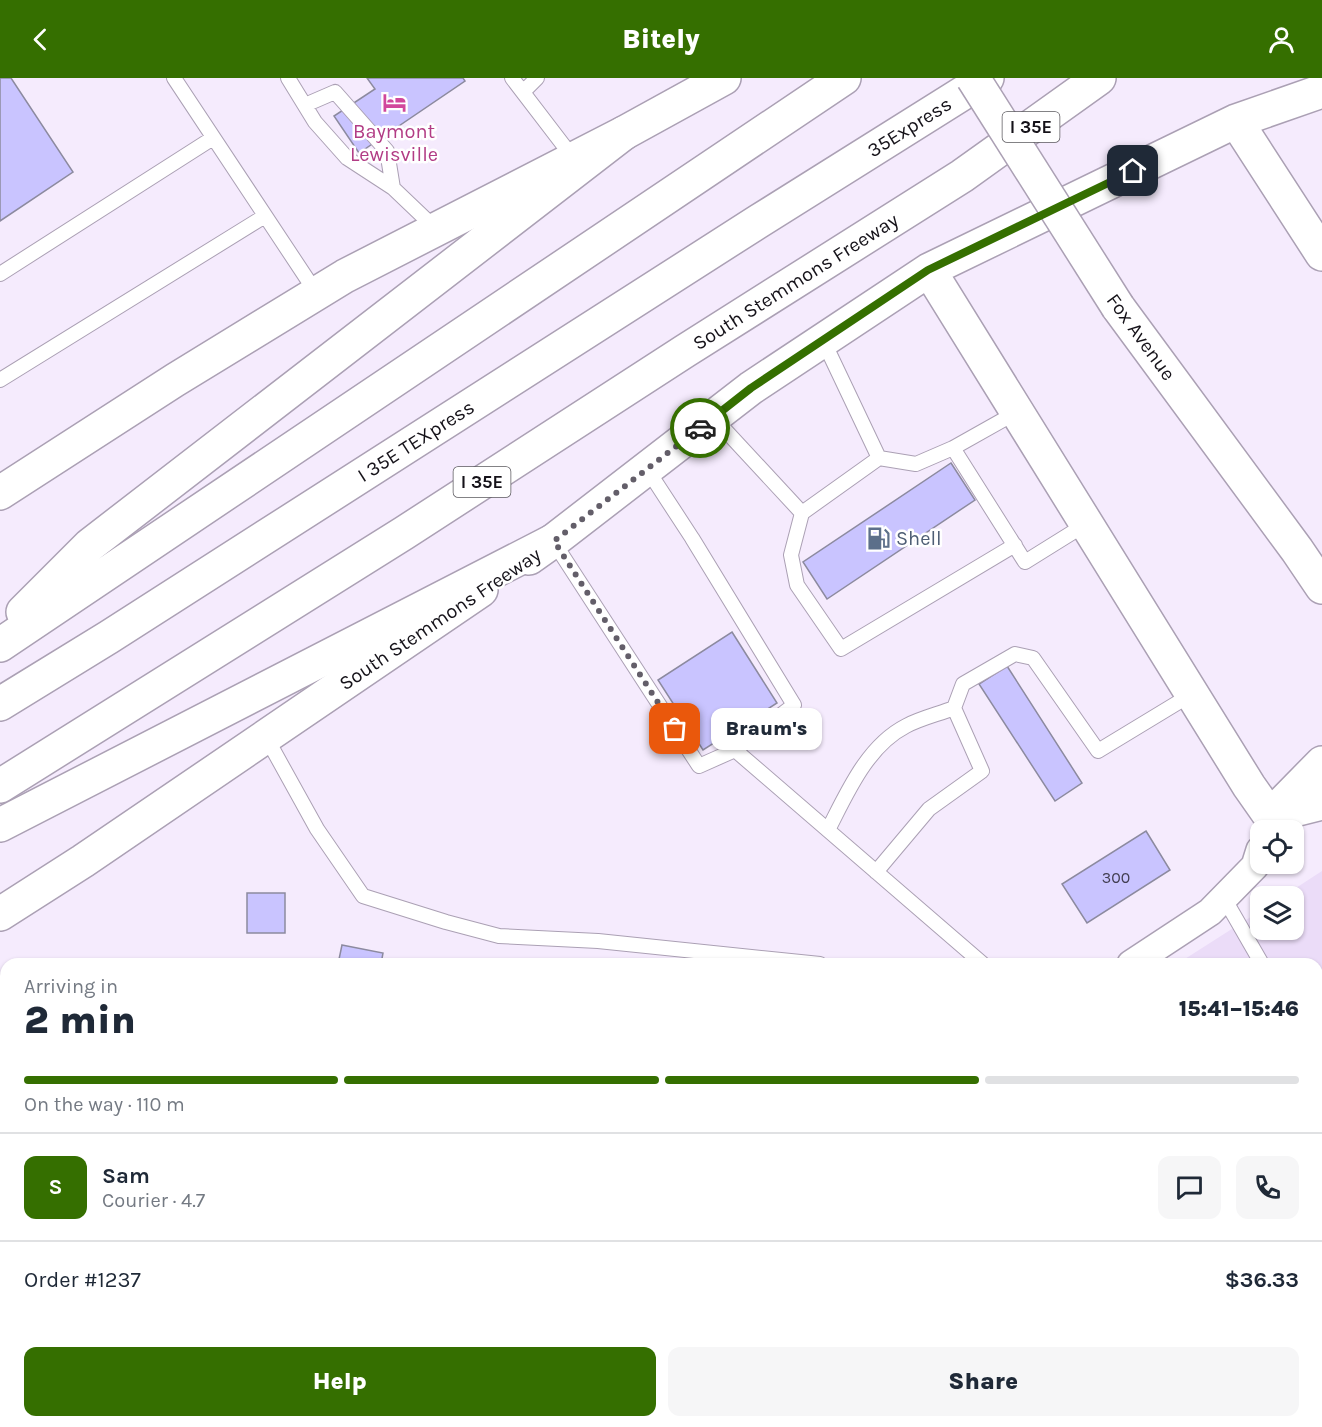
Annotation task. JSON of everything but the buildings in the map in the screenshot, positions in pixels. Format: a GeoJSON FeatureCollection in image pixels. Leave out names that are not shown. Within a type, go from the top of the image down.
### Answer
{"type":"FeatureCollection","features":[{"type":"Feature","properties":{"kind":"main road"},"geometry":{"type":"LineString","coordinates":[[0,493],[345,276],[624,133],[724,78]]}},
{"type":"Feature","properties":{"kind":"main road"},"geometry":{"type":"LineString","coordinates":[[0,645],[844,78]]}},
{"type":"Feature","properties":{"kind":"main road","name":"Fox Avenue"},"geometry":{"type":"LineString","coordinates":[[973,78],[1118,307],[1322,587]]}},
{"type":"Feature","properties":{"kind":"main road","name":"35Express"},"geometry":{"type":"LineString","coordinates":[[832,175],[987,78]]}},
{"type":"Feature","properties":{"kind":"main road","name":"South Stemmons Freeway"},"geometry":{"type":"LineString","coordinates":[[0,786],[394,540],[685,351],[962,176],[1099,78]]}},
{"type":"Feature","properties":{"kind":"main road","name":"South Stemmons Freeway"},"geometry":{"type":"LineString","coordinates":[[0,914],[83,861],[554,541],[751,388],[928,270],[1236,121],[1322,91]]}},
{"type":"Feature","properties":{"kind":"main road"},"geometry":{"type":"LineString","coordinates":[[1236,121],[1322,254]]}},
{"type":"Feature","properties":{"kind":"main road"},"geometry":{"type":"LineString","coordinates":[[0,635],[90,545],[624,133]]}},
{"type":"Feature","properties":{"kind":"main road","name":"I 35E TEXpress"},"geometry":{"type":"LineString","coordinates":[[0,704],[832,175]]}},
{"type":"Feature","properties":{"kind":"main road"},"geometry":{"type":"LineString","coordinates":[[928,270],[1249,786],[1266,820]]}},
{"type":"Feature","properties":{"kind":"main road"},"geometry":{"type":"LineString","coordinates":[[0,825],[554,541]]}},
{"type":"Feature","properties":{"kind":"main road"},"geometry":{"type":"LineString","coordinates":[[1272,820],[1322,763]]}},
{"type":"Feature","properties":{"kind":"main road"},"geometry":{"type":"LineString","coordinates":[[1278,820],[1322,803]]}},
{"type":"Feature","properties":{"kind":"street"},"geometry":{"type":"LineString","coordinates":[[1140,958],[1210,912],[1250,871]]}},
{"type":"Feature","properties":{"kind":"lane"},"geometry":{"type":"LineString","coordinates":[[174,78],[317,294]]}},
{"type":"Feature","properties":{"kind":"lane"},"geometry":{"type":"LineString","coordinates":[[288,78],[315,122],[347,158],[393,188],[436,230]]}},
{"type":"Feature","properties":{"kind":"lane"},"geometry":{"type":"LineString","coordinates":[[512,78],[574,159]]}},
{"type":"Feature","properties":{"kind":"lane"},"geometry":{"type":"LineString","coordinates":[[523,92],[537,78]]}},
{"type":"Feature","properties":{"kind":"lane"},"geometry":{"type":"LineString","coordinates":[[305,105],[335,92],[387,151],[393,188]]}},
{"type":"Feature","properties":{"kind":"lane"},"geometry":{"type":"LineString","coordinates":[[0,274],[213,138]]}},
{"type":"Feature","properties":{"kind":"lane"},"geometry":{"type":"LineString","coordinates":[[0,380],[265,216]]}},
{"type":"Feature","properties":{"kind":"lane"},"geometry":{"type":"LineString","coordinates":[[823,340],[879,458]]}},
{"type":"Feature","properties":{"kind":"lane"},"geometry":{"type":"LineString","coordinates":[[1015,544],[841,650],[797,585],[791,555],[802,513],[879,458],[916,464],[953,448],[1017,412]]}},
{"type":"Feature","properties":{"kind":"lane"},"geometry":{"type":"LineString","coordinates":[[714,417],[802,513]]}},
{"type":"Feature","properties":{"kind":"lane"},"geometry":{"type":"LineString","coordinates":[[953,448],[1025,561],[1086,524]]}},
{"type":"Feature","properties":{"kind":"lane"},"geometry":{"type":"LineString","coordinates":[[554,541],[699,766],[735,750],[794,705],[692,538],[646,469]]}},
{"type":"Feature","properties":{"kind":"lane"},"geometry":{"type":"LineString","coordinates":[[876,872],[929,809],[982,771],[954,708],[963,684],[1015,654],[1033,658],[1098,751],[1192,694]]}},
{"type":"Feature","properties":{"kind":"lane"},"geometry":{"type":"LineString","coordinates":[[828,830],[846,795],[876,748],[905,726],[954,708]]}},
{"type":"Feature","properties":{"kind":"lane"},"geometry":{"type":"LineString","coordinates":[[266,737],[317,829],[363,896],[500,936],[598,941],[762,958]]}},
{"type":"Feature","properties":{"kind":"lane"},"geometry":{"type":"LineString","coordinates":[[735,750],[976,958]]}},
{"type":"Feature","properties":{"kind":"lane"},"geometry":{"type":"LineString","coordinates":[[1224,898],[1259,958]]}},
{"type":"Feature","properties":{"kind":"shaded area"},"geometry":{"type":"Polygon","coordinates":[[[1322,871],[1322,958],[1186,958],[1250,917],[1250,940],[1304,940],[1304,886],[1299,886],[1322,871]]]}},
{"type":"Feature","properties":{"kind":"way so far"},"geometry":{"type":"LineString","coordinates":[[675,729],[554,541],[700,428]]}},
{"type":"Feature","properties":{"kind":"place","name":"Baymont Lewisville"},"geometry":{"type":"Point","coordinates":[394,103]}},
{"type":"Feature","properties":{"kind":"place","name":"Shell"},"geometry":{"type":"Point","coordinates":[878,538]}},
{"type":"Feature","properties":{"kind":"place","name":"Braum's"},"geometry":{"type":"Point","coordinates":[675,729]}},
{"type":"Feature","properties":{"kind":"route"},"geometry":{"type":"LineString","coordinates":[[700,428],[751,388],[928,270],[1133,171]]}}]}
